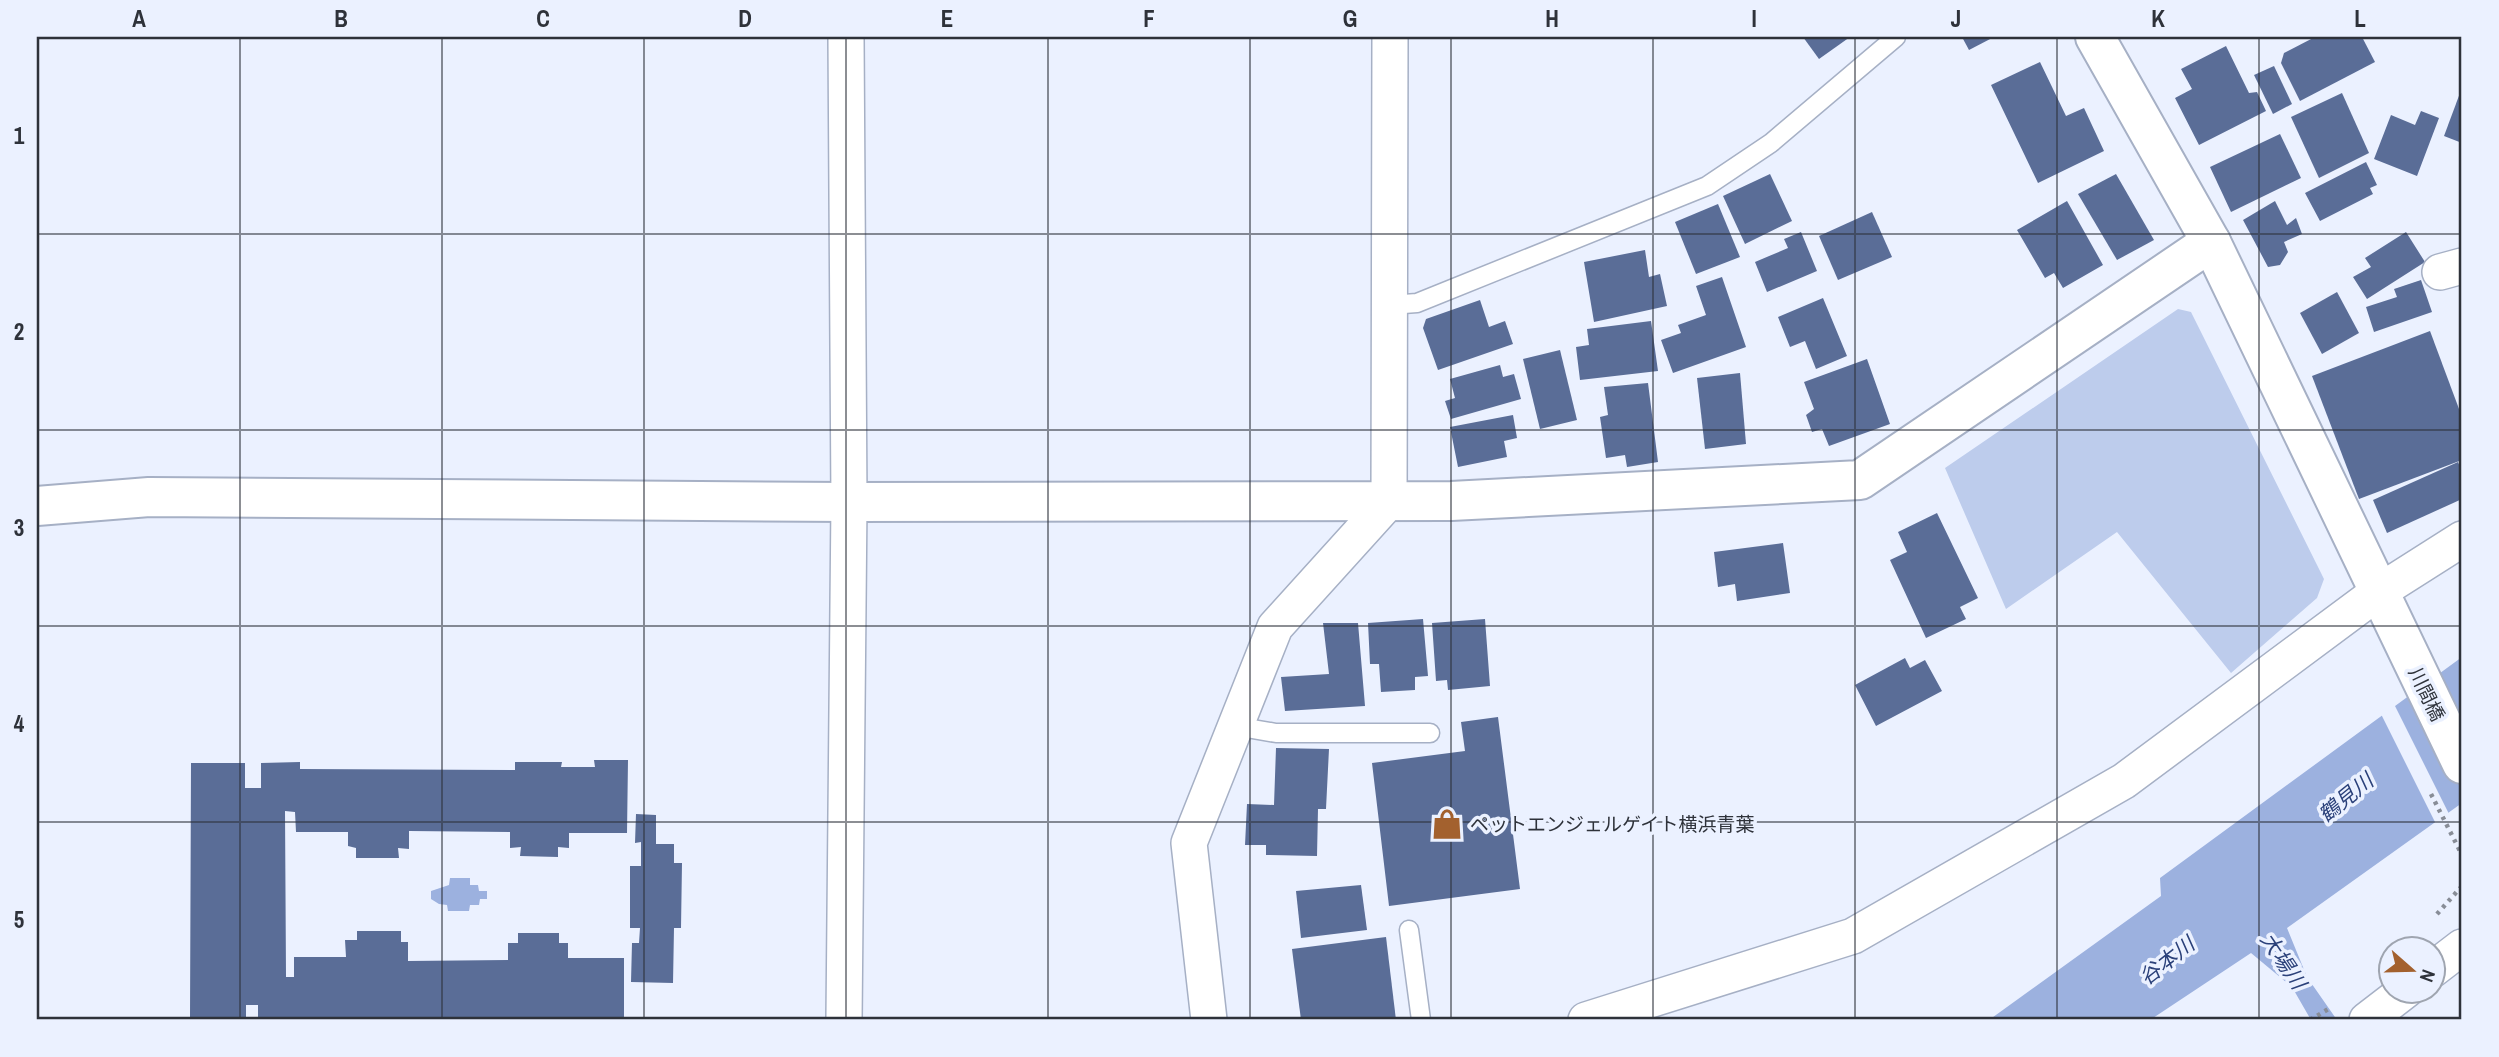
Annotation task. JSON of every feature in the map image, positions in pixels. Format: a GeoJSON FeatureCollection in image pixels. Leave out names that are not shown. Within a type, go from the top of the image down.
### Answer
{"type":"FeatureCollection","features":[{"type":"Feature","properties":{"kind":"street"},"geometry":{"type":"LineString","coordinates":[[844,1020],[849,502],[846,37]]}},
{"type":"Feature","properties":{"kind":"street"},"geometry":{"type":"LineString","coordinates":[[1209,1020],[1189,842],[1275,627],[1389,501],[1390,37]]}},
{"type":"Feature","properties":{"kind":"street","name":"川間橋"},"geometry":{"type":"LineString","coordinates":[[2095,37],[2211,242],[2462,764]]}},
{"type":"Feature","properties":{"kind":"street"},"geometry":{"type":"LineString","coordinates":[[37,506],[149,497],[849,502],[1451,501],[1860,480],[2211,242]]}},
{"type":"Feature","properties":{"kind":"street"},"geometry":{"type":"LineString","coordinates":[[1586,1020],[1853,936],[2124,781],[2385,608],[2462,539]]}},
{"type":"Feature","properties":{"kind":"street"},"geometry":{"type":"LineString","coordinates":[[2446,959],[2462,947]]}},
{"type":"Feature","properties":{"kind":"street"},"geometry":{"type":"LineString","coordinates":[[2367,1020],[2388,1004]]}},
{"type":"Feature","properties":{"kind":"lane"},"geometry":{"type":"LineString","coordinates":[[1390,305],[1417,303],[1707,186],[1771,143],[1896,37]]}},
{"type":"Feature","properties":{"kind":"lane"},"geometry":{"type":"LineString","coordinates":[[1235,726],[1276,733],[1430,733]]}},
{"type":"Feature","properties":{"kind":"lane"},"geometry":{"type":"LineString","coordinates":[[1409,930],[1421,1020]]}},
{"type":"Feature","properties":{"kind":"shaded area"},"geometry":{"type":"Polygon","coordinates":[[[2178,309],[2191,312],[2324,579],[2317,598],[2231,673],[2117,532],[2006,609],[1945,468],[2178,309]]]}},
{"type":"Feature","properties":{"kind":"water"},"geometry":{"type":"Polygon","coordinates":[[[2462,657],[2462,803],[2287,928],[2307,977],[2337,1020],[2311,1020],[2292,987],[2251,953],[2150,1020],[1989,1020],[2161,896],[2160,878],[2462,657]]]}},
{"type":"Feature","properties":{"kind":"water"},"geometry":{"type":"Polygon","coordinates":[[[450,878],[470,878],[470,885],[478,885],[479,891],[487,891],[487,899],[480,899],[479,905],[470,905],[469,911],[448,911],[447,905],[431,899],[431,891],[449,885],[450,878]]]}},
{"type":"Feature","properties":{"kind":"pier"},"geometry":{"type":"Polygon","coordinates":[[[2394,704],[2450,816],[2437,826],[2381,714],[2394,704]]]}},
{"type":"Feature","properties":{"kind":"building"},"geometry":{"type":"Polygon","coordinates":[[[1803,37],[1850,37],[1819,59],[1803,37]]]}},
{"type":"Feature","properties":{"kind":"building"},"geometry":{"type":"Polygon","coordinates":[[[1962,37],[1994,37],[1969,50],[1962,37]]]}},
{"type":"Feature","properties":{"kind":"building"},"geometry":{"type":"Polygon","coordinates":[[[2315,37],[2362,37],[2375,62],[2300,101],[2281,63],[2284,53],[2315,37]]]}},
{"type":"Feature","properties":{"kind":"building"},"geometry":{"type":"Polygon","coordinates":[[[2226,46],[2249,93],[2257,92],[2266,111],[2199,145],[2175,98],[2192,89],[2181,69],[2226,46]]]}},
{"type":"Feature","properties":{"kind":"building"},"geometry":{"type":"Polygon","coordinates":[[[2040,62],[2066,116],[2084,108],[2104,151],[2038,183],[1991,85],[2040,62]]]}},
{"type":"Feature","properties":{"kind":"building"},"geometry":{"type":"Polygon","coordinates":[[[2274,66],[2292,104],[2273,114],[2254,75],[2274,66]]]}},
{"type":"Feature","properties":{"kind":"building"},"geometry":{"type":"Polygon","coordinates":[[[2342,93],[2369,153],[2319,178],[2291,117],[2342,93]]]}},
{"type":"Feature","properties":{"kind":"building"},"geometry":{"type":"Polygon","coordinates":[[[2460,93],[2462,94],[2462,143],[2444,136],[2460,93]]]}},
{"type":"Feature","properties":{"kind":"building"},"geometry":{"type":"Polygon","coordinates":[[[2421,111],[2439,118],[2417,176],[2374,159],[2391,115],[2415,125],[2421,111]]]}},
{"type":"Feature","properties":{"kind":"building"},"geometry":{"type":"Polygon","coordinates":[[[2280,134],[2301,178],[2231,212],[2210,167],[2280,134]]]}},
{"type":"Feature","properties":{"kind":"building"},"geometry":{"type":"Polygon","coordinates":[[[2366,162],[2377,185],[2370,188],[2373,194],[2320,221],[2305,193],[2366,162]]]}},
{"type":"Feature","properties":{"kind":"building"},"geometry":{"type":"Polygon","coordinates":[[[1770,174],[1792,221],[1745,244],[1723,196],[1770,174]]]}},
{"type":"Feature","properties":{"kind":"building"},"geometry":{"type":"Polygon","coordinates":[[[2116,174],[2154,240],[2117,260],[2078,194],[2116,174]]]}},
{"type":"Feature","properties":{"kind":"building"},"geometry":{"type":"Polygon","coordinates":[[[2067,201],[2103,265],[2063,288],[2054,273],[2045,278],[2017,230],[2067,201]]]}},
{"type":"Feature","properties":{"kind":"building"},"geometry":{"type":"Polygon","coordinates":[[[2275,201],[2287,225],[2296,218],[2302,234],[2284,242],[2288,252],[2280,265],[2268,267],[2243,220],[2275,201]]]}},
{"type":"Feature","properties":{"kind":"building"},"geometry":{"type":"Polygon","coordinates":[[[1718,204],[1740,257],[1696,274],[1675,222],[1718,204]]]}},
{"type":"Feature","properties":{"kind":"building"},"geometry":{"type":"Polygon","coordinates":[[[1872,212],[1892,257],[1838,280],[1819,236],[1872,212]]]}},
{"type":"Feature","properties":{"kind":"building"},"geometry":{"type":"Polygon","coordinates":[[[1801,232],[1817,271],[1767,292],[1755,262],[1788,248],[1784,239],[1801,232]]]}},
{"type":"Feature","properties":{"kind":"building"},"geometry":{"type":"Polygon","coordinates":[[[2406,232],[2425,262],[2367,299],[2353,277],[2371,267],[2365,258],[2406,232]]]}},
{"type":"Feature","properties":{"kind":"building"},"geometry":{"type":"Polygon","coordinates":[[[1645,250],[1649,277],[1660,274],[1667,306],[1594,322],[1584,262],[1645,250]]]}},
{"type":"Feature","properties":{"kind":"building"},"geometry":{"type":"Polygon","coordinates":[[[1722,277],[1746,347],[1673,373],[1661,340],[1681,333],[1678,325],[1706,315],[1696,286],[1722,277]]]}},
{"type":"Feature","properties":{"kind":"building"},"geometry":{"type":"Polygon","coordinates":[[[2421,280],[2432,312],[2374,332],[2366,307],[2397,297],[2394,289],[2421,280]]]}},
{"type":"Feature","properties":{"kind":"building"},"geometry":{"type":"Polygon","coordinates":[[[2337,292],[2359,333],[2322,354],[2300,313],[2337,292]]]}},
{"type":"Feature","properties":{"kind":"building"},"geometry":{"type":"Polygon","coordinates":[[[1823,298],[1847,356],[1816,369],[1805,341],[1790,347],[1778,317],[1823,298]]]}},
{"type":"Feature","properties":{"kind":"building"},"geometry":{"type":"Polygon","coordinates":[[[1480,300],[1489,327],[1505,321],[1513,344],[1438,370],[1423,328],[1426,319],[1480,300]]]}},
{"type":"Feature","properties":{"kind":"building"},"geometry":{"type":"Polygon","coordinates":[[[1651,321],[1658,371],[1580,380],[1576,347],[1589,345],[1587,329],[1651,321]]]}},
{"type":"Feature","properties":{"kind":"building"},"geometry":{"type":"Polygon","coordinates":[[[2430,331],[2462,417],[2462,460],[2359,499],[2312,376],[2430,331]]]}},
{"type":"Feature","properties":{"kind":"building"},"geometry":{"type":"Polygon","coordinates":[[[1560,350],[1577,420],[1540,429],[1523,359],[1560,350]]]}},
{"type":"Feature","properties":{"kind":"building"},"geometry":{"type":"Polygon","coordinates":[[[1867,359],[1890,424],[1829,446],[1822,429],[1812,432],[1806,415],[1814,409],[1804,382],[1867,359]]]}},
{"type":"Feature","properties":{"kind":"building"},"geometry":{"type":"Polygon","coordinates":[[[1500,365],[1503,377],[1514,374],[1521,399],[1451,419],[1445,401],[1455,398],[1450,379],[1500,365]]]}},
{"type":"Feature","properties":{"kind":"building"},"geometry":{"type":"Polygon","coordinates":[[[1740,373],[1746,444],[1705,449],[1697,378],[1740,373]]]}},
{"type":"Feature","properties":{"kind":"building"},"geometry":{"type":"Polygon","coordinates":[[[1648,383],[1658,462],[1627,467],[1625,455],[1606,458],[1600,417],[1608,415],[1604,387],[1648,383]]]}},
{"type":"Feature","properties":{"kind":"building"},"geometry":{"type":"Polygon","coordinates":[[[1513,415],[1517,438],[1504,441],[1507,457],[1458,467],[1450,427],[1513,415]]]}},
{"type":"Feature","properties":{"kind":"building"},"geometry":{"type":"Polygon","coordinates":[[[2458,462],[2462,472],[2462,499],[2387,533],[2373,500],[2458,462]]]}},
{"type":"Feature","properties":{"kind":"building"},"geometry":{"type":"Polygon","coordinates":[[[1937,513],[1978,598],[1960,607],[1966,619],[1926,638],[1890,560],[1907,552],[1898,532],[1937,513]]]}},
{"type":"Feature","properties":{"kind":"building"},"geometry":{"type":"Polygon","coordinates":[[[1783,543],[1790,593],[1737,601],[1735,584],[1718,587],[1714,552],[1783,543]]]}},
{"type":"Feature","properties":{"kind":"building"},"geometry":{"type":"Polygon","coordinates":[[[1423,619],[1428,676],[1415,677],[1415,690],[1381,692],[1379,664],[1370,664],[1368,623],[1423,619]]]}},
{"type":"Feature","properties":{"kind":"building"},"geometry":{"type":"Polygon","coordinates":[[[1485,619],[1490,686],[1448,690],[1447,680],[1436,681],[1432,623],[1485,619]]]}},
{"type":"Feature","properties":{"kind":"building"},"geometry":{"type":"Polygon","coordinates":[[[1323,623],[1358,623],[1365,706],[1285,711],[1281,677],[1329,674],[1323,623]]]}},
{"type":"Feature","properties":{"kind":"building"},"geometry":{"type":"Polygon","coordinates":[[[1905,658],[1910,668],[1925,660],[1942,691],[1876,726],[1855,685],[1905,658]]]}},
{"type":"Feature","properties":{"kind":"building"},"geometry":{"type":"Polygon","coordinates":[[[1498,717],[1520,889],[1389,906],[1372,763],[1465,751],[1461,722],[1498,717]]]}},
{"type":"Feature","properties":{"kind":"building"},"geometry":{"type":"Polygon","coordinates":[[[1276,748],[1329,749],[1326,809],[1318,809],[1317,856],[1266,855],[1266,845],[1245,845],[1247,804],[1274,805],[1276,748]]]}},
{"type":"Feature","properties":{"kind":"building"},"geometry":{"type":"Polygon","coordinates":[[[594,760],[628,760],[627,833],[569,833],[569,848],[558,847],[558,857],[520,856],[521,847],[510,848],[510,832],[409,831],[409,849],[398,848],[399,858],[356,858],[356,848],[348,846],[348,832],[296,832],[295,812],[285,811],[286,977],[294,977],[294,957],[346,957],[345,940],[357,940],[357,931],[401,931],[401,942],[408,942],[408,961],[508,960],[508,943],[518,943],[518,933],[559,933],[559,943],[568,943],[568,958],[624,958],[624,1020],[258,1020],[258,1005],[246,1005],[246,1020],[190,1020],[191,763],[245,763],[245,788],[261,788],[261,763],[300,762],[300,769],[515,770],[515,762],[562,762],[561,767],[595,767],[594,760]]]}},
{"type":"Feature","properties":{"kind":"building"},"geometry":{"type":"Polygon","coordinates":[[[636,814],[656,815],[656,844],[674,844],[674,863],[682,863],[681,928],[674,928],[673,983],[631,982],[632,943],[639,943],[640,928],[630,928],[630,866],[641,866],[641,842],[635,843],[636,814]]]}},
{"type":"Feature","properties":{"kind":"building"},"geometry":{"type":"Polygon","coordinates":[[[1361,885],[1367,930],[1301,938],[1296,891],[1361,885]]]}},
{"type":"Feature","properties":{"kind":"building"},"geometry":{"type":"Polygon","coordinates":[[[1386,937],[1396,1020],[1301,1020],[1292,949],[1386,937]]]}},
{"type":"Feature","properties":{"kind":"place","name":"ペットエンジェルゲイト横浜青葉"},"geometry":{"type":"Point","coordinates":[1447,824]}},
{"type":"Feature","properties":{"kind":"water label","name":"鶴見川"},"geometry":{"type":"Point","coordinates":[2346,798]}},
{"type":"Feature","properties":{"kind":"water label","name":"谷本川"},"geometry":{"type":"Point","coordinates":[2167,961]}},
{"type":"Feature","properties":{"kind":"water label","name":"大場川"},"geometry":{"type":"Point","coordinates":[2283,961]}}]}
